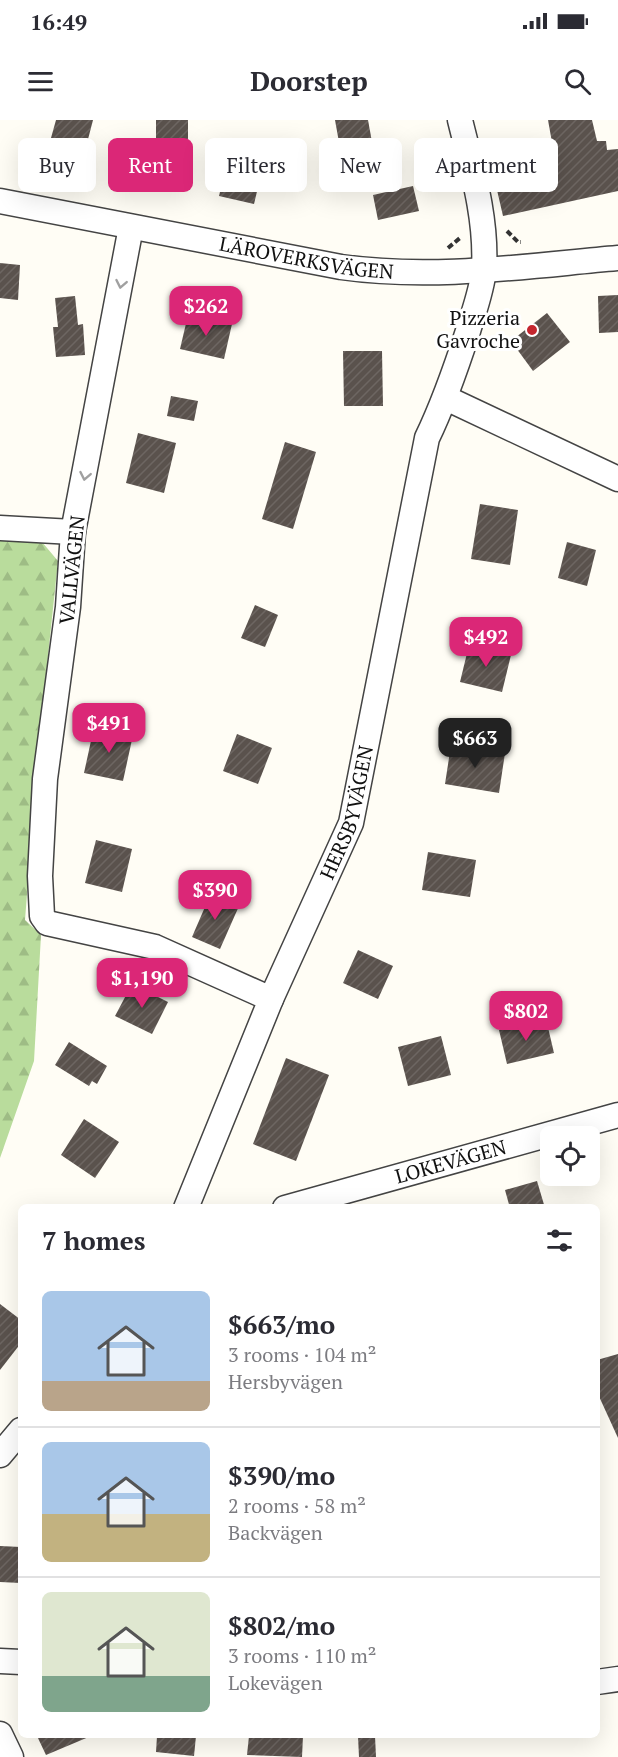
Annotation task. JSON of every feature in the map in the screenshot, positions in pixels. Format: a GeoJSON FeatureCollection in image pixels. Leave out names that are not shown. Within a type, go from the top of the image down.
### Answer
{"type":"FeatureCollection","features":[{"type":"Feature","properties":{"kind":"street","name":"HERSBYVÄGEN"},"geometry":{"type":"LineString","coordinates":[[188,1204],[271,999],[351,823],[427,438],[446,398],[480,292],[483,270],[483,233],[478,190],[460,120]]}},
{"type":"Feature","properties":{"kind":"street","name":"LÄROVERKSVÄGEN"},"geometry":{"type":"LineString","coordinates":[[0,201],[341,267],[389,274],[483,270],[618,258]]}},
{"type":"Feature","properties":{"kind":"street","name":"VALLVÄGEN"},"geometry":{"type":"LineString","coordinates":[[131,227],[74,532],[68,607],[45,779],[40,876],[42,916],[47,922],[155,947],[271,999]]}},
{"type":"Feature","properties":{"kind":"street"},"geometry":{"type":"LineString","coordinates":[[446,398],[618,479]]}},
{"type":"Feature","properties":{"kind":"street"},"geometry":{"type":"LineString","coordinates":[[0,528],[74,532]]}},
{"type":"Feature","properties":{"kind":"street","name":"LOKEVÄGEN"},"geometry":{"type":"LineString","coordinates":[[299,1204],[618,1114]]}},
{"type":"Feature","properties":{"kind":"street"},"geometry":{"type":"LineString","coordinates":[[0,1455],[18,1434]]}},
{"type":"Feature","properties":{"kind":"street"},"geometry":{"type":"LineString","coordinates":[[0,1661],[18,1662]]}},
{"type":"Feature","properties":{"kind":"street"},"geometry":{"type":"LineString","coordinates":[[600,1682],[618,1679]]}},
{"type":"Feature","properties":{"kind":"street"},"geometry":{"type":"LineString","coordinates":[[0,1734],[10,1757]]}},
{"type":"Feature","properties":{"kind":"path"},"geometry":{"type":"LineString","coordinates":[[501,220],[506,231],[518,242],[527,243]]}},
{"type":"Feature","properties":{"kind":"path"},"geometry":{"type":"LineString","coordinates":[[440,252],[458,241],[463,232]]}},
{"type":"Feature","properties":{"kind":"green space"},"geometry":{"type":"Polygon","coordinates":[[[0,539],[42,542],[58,561],[39,741],[25,920],[41,935],[34,1061],[0,1158],[0,539]]]}},
{"type":"Feature","properties":{"kind":"building"},"geometry":{"type":"Polygon","coordinates":[[[56,120],[93,120],[88,138],[51,138],[56,120]]]}},
{"type":"Feature","properties":{"kind":"building"},"geometry":{"type":"Polygon","coordinates":[[[156,120],[188,120],[188,138],[156,138],[156,120]]]}},
{"type":"Feature","properties":{"kind":"building"},"geometry":{"type":"Polygon","coordinates":[[[335,120],[368,120],[371,138],[338,138],[335,120]]]}},
{"type":"Feature","properties":{"kind":"building"},"geometry":{"type":"Polygon","coordinates":[[[548,120],[592,120],[597,141],[606,141],[607,150],[618,149],[618,191],[503,216],[497,192],[558,192],[558,138],[551,138],[548,120]]]}},
{"type":"Feature","properties":{"kind":"building"},"geometry":{"type":"Polygon","coordinates":[[[413,186],[419,211],[378,220],[373,195],[402,192],[402,188],[413,186]]]}},
{"type":"Feature","properties":{"kind":"building"},"geometry":{"type":"Polygon","coordinates":[[[220,192],[257,192],[254,204],[219,196],[220,192]]]}},
{"type":"Feature","properties":{"kind":"building"},"geometry":{"type":"Polygon","coordinates":[[[0,263],[20,265],[18,300],[0,298],[0,263]]]}},
{"type":"Feature","properties":{"kind":"building"},"geometry":{"type":"Polygon","coordinates":[[[618,295],[618,332],[599,333],[598,296],[618,295]]]}},
{"type":"Feature","properties":{"kind":"building"},"geometry":{"type":"Polygon","coordinates":[[[75,296],[78,325],[83,324],[85,355],[56,357],[53,327],[58,327],[55,298],[75,296]]]}},
{"type":"Feature","properties":{"kind":"building"},"geometry":{"type":"Polygon","coordinates":[[[547,313],[570,342],[533,371],[511,341],[547,313]]]}},
{"type":"Feature","properties":{"kind":"building"},"geometry":{"type":"Polygon","coordinates":[[[188,315],[232,324],[224,359],[180,349],[188,315]]]}},
{"type":"Feature","properties":{"kind":"building"},"geometry":{"type":"Polygon","coordinates":[[[343,351],[382,351],[383,406],[344,406],[343,351]]]}},
{"type":"Feature","properties":{"kind":"building"},"geometry":{"type":"Polygon","coordinates":[[[171,396],[198,401],[194,421],[167,416],[171,396]]]}},
{"type":"Feature","properties":{"kind":"building"},"geometry":{"type":"Polygon","coordinates":[[[138,433],[176,443],[164,493],[126,483],[138,433]]]}},
{"type":"Feature","properties":{"kind":"building"},"geometry":{"type":"Polygon","coordinates":[[[285,442],[316,452],[293,529],[262,519],[285,442]]]}},
{"type":"Feature","properties":{"kind":"building"},"geometry":{"type":"Polygon","coordinates":[[[480,504],[518,510],[510,565],[471,559],[480,504]]]}},
{"type":"Feature","properties":{"kind":"building"},"geometry":{"type":"Polygon","coordinates":[[[567,542],[596,550],[587,586],[558,578],[567,542]]]}},
{"type":"Feature","properties":{"kind":"building"},"geometry":{"type":"Polygon","coordinates":[[[255,605],[278,615],[265,647],[241,638],[255,605]]]}},
{"type":"Feature","properties":{"kind":"building"},"geometry":{"type":"Polygon","coordinates":[[[469,645],[511,655],[502,692],[460,682],[469,645]]]}},
{"type":"Feature","properties":{"kind":"building"},"geometry":{"type":"Polygon","coordinates":[[[94,727],[133,735],[123,781],[84,773],[94,727]]]}},
{"type":"Feature","properties":{"kind":"building"},"geometry":{"type":"Polygon","coordinates":[[[237,734],[272,748],[258,784],[223,771],[237,734]]]}},
{"type":"Feature","properties":{"kind":"building"},"geometry":{"type":"Polygon","coordinates":[[[451,745],[505,753],[499,793],[445,784],[451,745]]]}},
{"type":"Feature","properties":{"kind":"building"},"geometry":{"type":"Polygon","coordinates":[[[96,840],[132,849],[122,892],[85,883],[96,840]]]}},
{"type":"Feature","properties":{"kind":"building"},"geometry":{"type":"Polygon","coordinates":[[[428,852],[476,860],[470,897],[422,890],[428,852]]]}},
{"type":"Feature","properties":{"kind":"building"},"geometry":{"type":"Polygon","coordinates":[[[211,893],[239,906],[220,949],[192,937],[211,893]]]}},
{"type":"Feature","properties":{"kind":"building"},"geometry":{"type":"Polygon","coordinates":[[[358,950],[393,966],[378,999],[343,983],[358,950]]]}},
{"type":"Feature","properties":{"kind":"building"},"geometry":{"type":"Polygon","coordinates":[[[132,984],[168,1002],[152,1034],[115,1016],[132,984]]]}},
{"type":"Feature","properties":{"kind":"building"},"geometry":{"type":"Polygon","coordinates":[[[546,1019],[554,1053],[507,1064],[499,1030],[546,1019]]]}},
{"type":"Feature","properties":{"kind":"building"},"geometry":{"type":"Polygon","coordinates":[[[441,1036],[451,1075],[408,1086],[398,1047],[441,1036]]]}},
{"type":"Feature","properties":{"kind":"building"},"geometry":{"type":"Polygon","coordinates":[[[69,1042],[107,1066],[97,1084],[92,1081],[89,1086],[55,1065],[69,1042]]]}},
{"type":"Feature","properties":{"kind":"building"},"geometry":{"type":"Polygon","coordinates":[[[286,1058],[329,1075],[296,1161],[253,1144],[286,1058]]]}},
{"type":"Feature","properties":{"kind":"building"},"geometry":{"type":"Polygon","coordinates":[[[84,1119],[119,1142],[95,1178],[61,1155],[84,1119]]]}},
{"type":"Feature","properties":{"kind":"building"},"geometry":{"type":"Polygon","coordinates":[[[537,1181],[544,1204],[509,1204],[505,1190],[537,1181]]]}},
{"type":"Feature","properties":{"kind":"building"},"geometry":{"type":"Polygon","coordinates":[[[0,1304],[18,1318],[18,1347],[0,1370],[0,1304]]]}},
{"type":"Feature","properties":{"kind":"building"},"geometry":{"type":"Polygon","coordinates":[[[618,1354],[618,1438],[600,1399],[600,1359],[618,1354]]]}},
{"type":"Feature","properties":{"kind":"building"},"geometry":{"type":"Polygon","coordinates":[[[0,1546],[18,1547],[18,1583],[0,1582],[0,1546]]]}},
{"type":"Feature","properties":{"kind":"building"},"geometry":{"type":"Polygon","coordinates":[[[38,1738],[86,1738],[46,1755],[38,1738]]]}},
{"type":"Feature","properties":{"kind":"building"},"geometry":{"type":"Polygon","coordinates":[[[157,1738],[196,1738],[194,1756],[156,1752],[157,1738]]]}},
{"type":"Feature","properties":{"kind":"building"},"geometry":{"type":"Polygon","coordinates":[[[249,1738],[303,1738],[302,1757],[247,1755],[249,1738]]]}},
{"type":"Feature","properties":{"kind":"building"},"geometry":{"type":"Polygon","coordinates":[[[358,1738],[375,1738],[376,1757],[359,1757],[358,1738]]]}},
{"type":"Feature","properties":{"kind":"place","name":"Pizzeria Gavroche"},"geometry":{"type":"Point","coordinates":[532,330]}}]}
